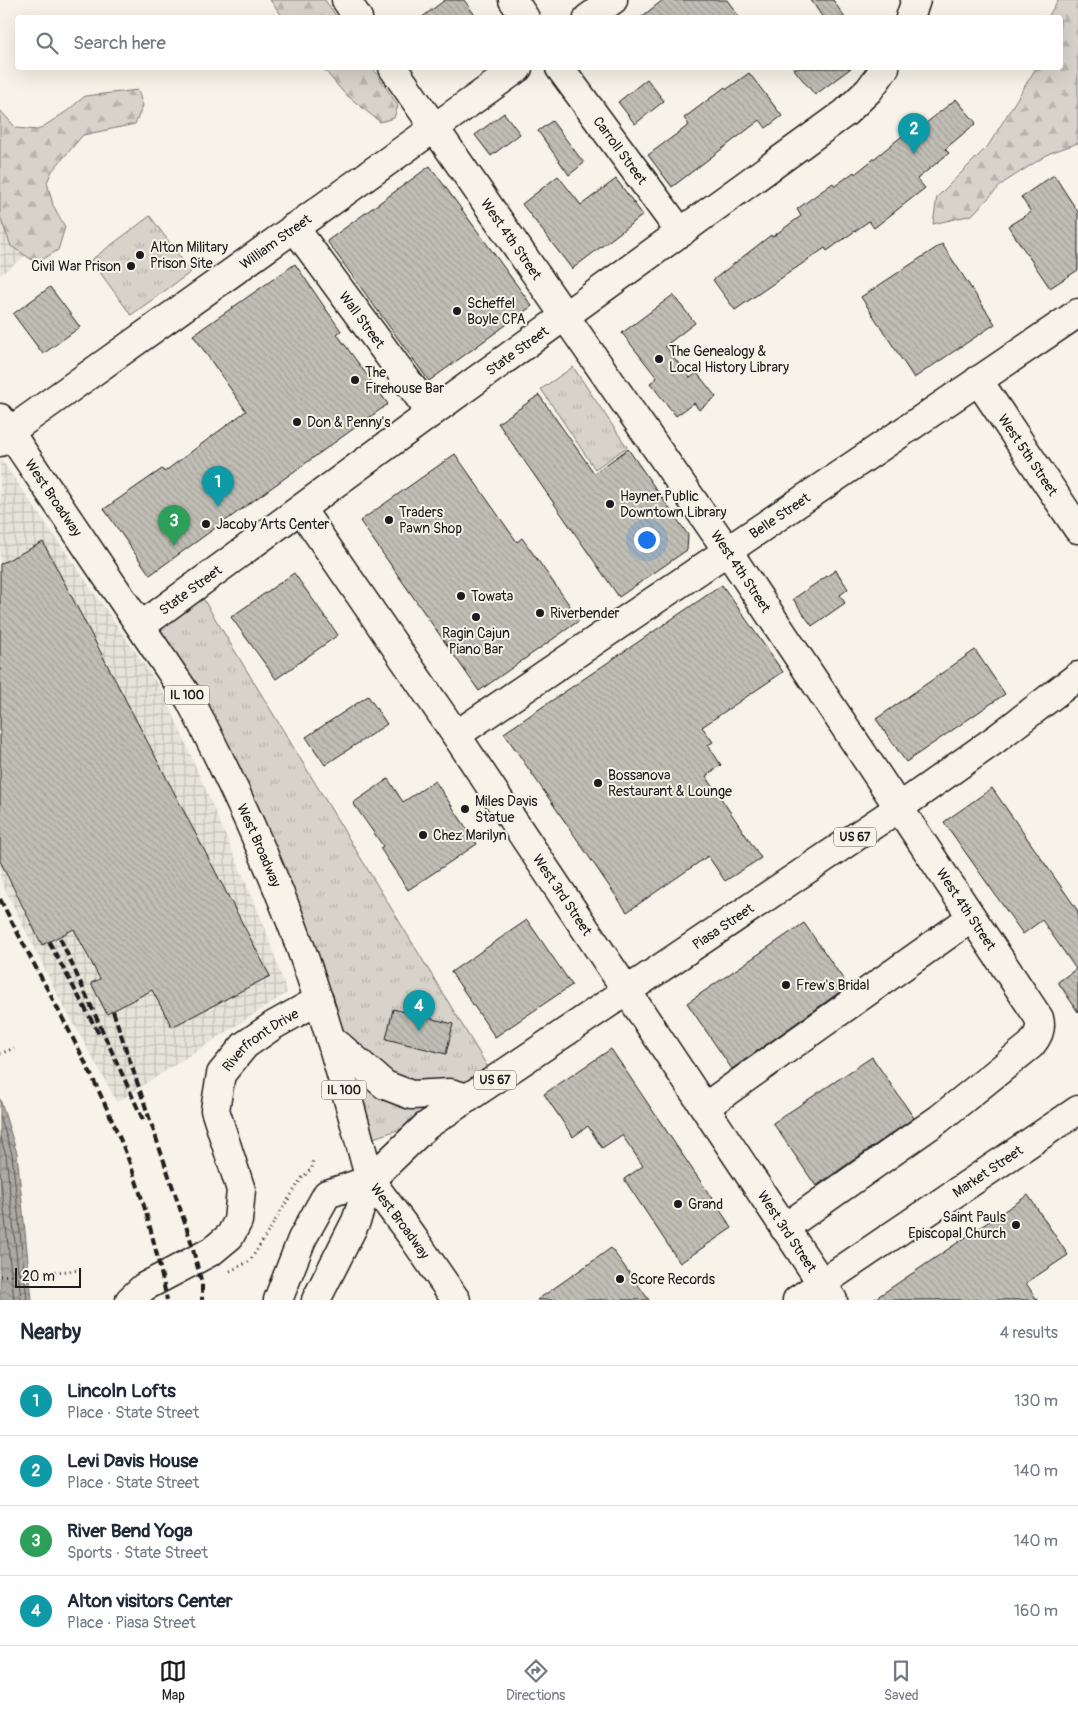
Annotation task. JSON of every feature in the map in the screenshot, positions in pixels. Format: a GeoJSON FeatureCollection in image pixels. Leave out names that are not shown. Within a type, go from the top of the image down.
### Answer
{"type":"FeatureCollection","features":[{"type":"Feature","properties":{"kind":"main road"},"geometry":{"type":"LineString","coordinates":[[346,0],[356,15]]}},
{"type":"Feature","properties":{"kind":"main road"},"geometry":{"type":"LineString","coordinates":[[513,0],[523,15]]}},
{"type":"Feature","properties":{"kind":"main road"},"geometry":{"type":"LineString","coordinates":[[592,15],[613,0]]}},
{"type":"Feature","properties":{"kind":"main road"},"geometry":{"type":"LineString","coordinates":[[911,15],[916,0]]}},
{"type":"Feature","properties":{"kind":"main road","name":"West 4th Street"},"geometry":{"type":"LineString","coordinates":[[394,70],[566,315],[726,550],[897,809],[1033,1006],[1041,1025],[1031,1045],[939,1119],[784,1228]]}},
{"type":"Feature","properties":{"kind":"main road","name":"William Street"},"geometry":{"type":"LineString","coordinates":[[3,431],[515,70]]}},
{"type":"Feature","properties":{"kind":"main road","name":"Carroll Street"},"geometry":{"type":"LineString","coordinates":[[561,70],[681,233]]}},
{"type":"Feature","properties":{"kind":"main road","name":"State Street"},"geometry":{"type":"LineString","coordinates":[[141,626],[431,413],[846,113],[869,90],[884,70]]}},
{"type":"Feature","properties":{"kind":"main road","name":"Wall Street"},"geometry":{"type":"LineString","coordinates":[[294,227],[431,413]]}},
{"type":"Feature","properties":{"kind":"main road","name":"Belle Street"},"geometry":{"type":"LineString","coordinates":[[456,735],[726,550],[1078,313]]}},
{"type":"Feature","properties":{"kind":"main road","name":"West 5th Street"},"geometry":{"type":"LineString","coordinates":[[978,380],[1078,529]]}},
{"type":"Feature","properties":{"kind":"main road","name":"West Broadway"},"geometry":{"type":"LineString","coordinates":[[3,431],[141,626],[190,700],[255,834],[319,1000],[370,1180],[414,1238],[456,1300]]}},
{"type":"Feature","properties":{"kind":"main road","name":"West 3rd Street"},"geometry":{"type":"LineString","coordinates":[[301,509],[456,735],[827,1292]]}},
{"type":"Feature","properties":{"kind":"main road","name":"Piasa Street"},"geometry":{"type":"LineString","coordinates":[[370,1180],[426,1126],[897,809],[996,739],[1078,676]]}},
{"type":"Feature","properties":{"kind":"main road"},"geometry":{"type":"LineString","coordinates":[[705,1107],[971,918]]}},
{"type":"Feature","properties":{"kind":"main road","name":"Riverfront Drive"},"geometry":{"type":"LineString","coordinates":[[130,1300],[144,1287],[212,1251],[230,1236],[238,1221],[241,1190],[215,1110],[221,1074],[245,1045],[274,1025],[319,1000]]}},
{"type":"Feature","properties":{"kind":"main road"},"geometry":{"type":"LineString","coordinates":[[330,1038],[385,1085],[411,1094],[450,1093],[468,1098]]}},
{"type":"Feature","properties":{"kind":"main road","name":"Market Street"},"geometry":{"type":"LineString","coordinates":[[797,1300],[827,1292],[1078,1110]]}},
{"type":"Feature","properties":{"kind":"main road","name":"US 67"},"geometry":{"type":"LineString","coordinates":[[278,1300],[302,1239],[328,1194],[370,1180]]}},
{"type":"Feature","properties":{"kind":"main road","name":"US 67"},"geometry":{"type":"LineString","coordinates":[[316,1300],[356,1221],[370,1180]]}},
{"type":"Feature","properties":{"kind":"path"},"geometry":{"type":"LineString","coordinates":[[0,1054],[14,1048]]}},
{"type":"Feature","properties":{"kind":"path"},"geometry":{"type":"LineString","coordinates":[[0,1276],[82,1270]]}},
{"type":"Feature","properties":{"kind":"shaded area"},"geometry":{"type":"Polygon","coordinates":[[[0,157],[55,234],[0,275],[0,157]]]}},
{"type":"Feature","properties":{"kind":"shaded area"},"geometry":{"type":"Polygon","coordinates":[[[0,458],[164,693],[264,925],[287,993],[117,1102],[56,992],[0,879],[0,458]]]}},
{"type":"Feature","properties":{"kind":"green space"},"geometry":{"type":"Polygon","coordinates":[[[270,0],[325,0],[336,15],[281,15],[270,0]]]}},
{"type":"Feature","properties":{"kind":"green space"},"geometry":{"type":"Polygon","coordinates":[[[1058,0],[1078,0],[1078,143],[1050,153],[1003,183],[972,215],[933,224],[937,197],[988,146],[1035,70],[1063,70],[1063,15],[1049,15],[1058,0]]]}},
{"type":"Feature","properties":{"kind":"green space"},"geometry":{"type":"Polygon","coordinates":[[[325,70],[374,70],[398,106],[394,118],[380,122],[344,93],[325,70]]]}},
{"type":"Feature","properties":{"kind":"green space"},"geometry":{"type":"Polygon","coordinates":[[[138,90],[143,106],[135,124],[83,135],[52,171],[47,182],[53,205],[65,227],[58,250],[37,263],[11,246],[0,217],[0,110],[16,128],[38,130],[67,111],[85,96],[138,90]]]}},
{"type":"Feature","properties":{"kind":"green space"},"geometry":{"type":"Polygon","coordinates":[[[150,216],[191,272],[131,315],[91,260],[150,216]]]}},
{"type":"Feature","properties":{"kind":"green space"},"geometry":{"type":"Polygon","coordinates":[[[573,367],[627,447],[595,469],[541,389],[573,367]]]}},
{"type":"Feature","properties":{"kind":"green space"},"geometry":{"type":"Polygon","coordinates":[[[199,592],[492,1074],[416,1124],[367,1140],[323,986],[152,627],[199,592]]]}},
{"type":"Feature","properties":{"kind":"water"},"geometry":{"type":"Polygon","coordinates":[[[0,1099],[17,1153],[32,1300],[0,1300],[0,1099]]]}},
{"type":"Feature","properties":{"kind":"building"},"geometry":{"type":"Polygon","coordinates":[[[445,0],[464,0],[475,15],[425,15],[445,0]]]}},
{"type":"Feature","properties":{"kind":"building"},"geometry":{"type":"Polygon","coordinates":[[[663,0],[727,0],[738,15],[644,15],[663,0]]]}},
{"type":"Feature","properties":{"kind":"building"},"geometry":{"type":"Polygon","coordinates":[[[811,0],[833,0],[843,15],[821,15],[811,0]]]}},
{"type":"Feature","properties":{"kind":"building"},"geometry":{"type":"Polygon","coordinates":[[[795,70],[848,70],[815,95],[795,70]]]}},
{"type":"Feature","properties":{"kind":"building"},"geometry":{"type":"Polygon","coordinates":[[[749,73],[782,116],[766,128],[760,120],[672,187],[648,155],[689,125],[684,118],[725,87],[727,89],[749,73]]]}},
{"type":"Feature","properties":{"kind":"building"},"geometry":{"type":"Polygon","coordinates":[[[647,79],[664,101],[635,124],[618,102],[647,79]]]}},
{"type":"Feature","properties":{"kind":"building"},"geometry":{"type":"Polygon","coordinates":[[[956,99],[976,123],[945,149],[949,153],[917,179],[925,188],[874,228],[869,221],[827,251],[825,248],[735,310],[713,280],[771,235],[772,237],[801,216],[797,209],[833,183],[835,186],[854,172],[855,174],[922,120],[925,124],[956,99]]]}},
{"type":"Feature","properties":{"kind":"building"},"geometry":{"type":"Polygon","coordinates":[[[504,113],[520,134],[491,156],[475,135],[504,113]]]}},
{"type":"Feature","properties":{"kind":"building"},"geometry":{"type":"Polygon","coordinates":[[[552,121],[584,163],[569,175],[538,131],[552,121]]]}},
{"type":"Feature","properties":{"kind":"building"},"geometry":{"type":"Polygon","coordinates":[[[430,166],[532,306],[429,381],[327,241],[430,166]]]}},
{"type":"Feature","properties":{"kind":"building"},"geometry":{"type":"Polygon","coordinates":[[[1054,175],[1078,212],[1078,270],[1050,288],[1008,226],[1031,212],[1021,197],[1054,175]]]}},
{"type":"Feature","properties":{"kind":"building"},"geometry":{"type":"Polygon","coordinates":[[[558,176],[581,205],[616,179],[643,215],[572,269],[522,204],[558,176]]]}},
{"type":"Feature","properties":{"kind":"building"},"geometry":{"type":"Polygon","coordinates":[[[942,244],[995,324],[914,378],[861,297],[942,244]]]}},
{"type":"Feature","properties":{"kind":"building"},"geometry":{"type":"Polygon","coordinates":[[[295,264],[341,331],[337,334],[388,404],[150,575],[104,509],[162,469],[164,472],[246,411],[193,335],[295,264]]]}},
{"type":"Feature","properties":{"kind":"building"},"geometry":{"type":"Polygon","coordinates":[[[50,287],[80,327],[43,354],[13,314],[50,287]]]}},
{"type":"Feature","properties":{"kind":"building","name":"The Genealogy & Local History Library"},"geometry":{"type":"Polygon","coordinates":[[[673,295],[695,323],[665,346],[690,378],[697,373],[716,397],[699,410],[694,403],[676,416],[650,383],[657,378],[622,333],[673,295]]]}},
{"type":"Feature","properties":{"kind":"building","name":"Hayner Public Downtown Library"},"geometry":{"type":"Polygon","coordinates":[[[539,395],[594,473],[628,449],[688,535],[687,550],[619,597],[498,423],[539,395]]]}},
{"type":"Feature","properties":{"kind":"building"},"geometry":{"type":"Polygon","coordinates":[[[455,454],[517,542],[522,538],[580,620],[479,691],[360,521],[455,454]]]}},
{"type":"Feature","properties":{"kind":"building"},"geometry":{"type":"Polygon","coordinates":[[[43,542],[270,976],[172,1027],[152,990],[107,1014],[91,983],[100,979],[74,929],[42,945],[0,861],[0,564],[43,542]]]}},
{"type":"Feature","properties":{"kind":"building"},"geometry":{"type":"Polygon","coordinates":[[[836,570],[848,589],[840,595],[845,603],[812,626],[793,599],[836,570]]]}},
{"type":"Feature","properties":{"kind":"building"},"geometry":{"type":"Polygon","coordinates":[[[294,573],[338,635],[276,679],[231,617],[294,573]]]}},
{"type":"Feature","properties":{"kind":"building"},"geometry":{"type":"Polygon","coordinates":[[[722,585],[783,672],[702,727],[713,742],[708,745],[721,765],[706,776],[761,858],[725,881],[708,856],[627,912],[504,733],[722,585]]]}},
{"type":"Feature","properties":{"kind":"building"},"geometry":{"type":"Polygon","coordinates":[[[975,650],[1005,694],[906,762],[876,719],[975,650]]]}},
{"type":"Feature","properties":{"kind":"building"},"geometry":{"type":"Polygon","coordinates":[[[368,696],[387,724],[325,765],[306,737],[368,696]]]}},
{"type":"Feature","properties":{"kind":"building"},"geometry":{"type":"Polygon","coordinates":[[[388,779],[403,802],[435,781],[477,844],[408,890],[380,848],[383,846],[353,803],[388,779]]]}},
{"type":"Feature","properties":{"kind":"building"},"geometry":{"type":"Polygon","coordinates":[[[992,788],[1078,911],[1078,1012],[1058,982],[1076,969],[1042,920],[1023,934],[944,822],[992,788]]]}},
{"type":"Feature","properties":{"kind":"building"},"geometry":{"type":"Polygon","coordinates":[[[527,920],[572,985],[495,1037],[451,972],[527,920]]]}},
{"type":"Feature","properties":{"kind":"building","name":"Frew's Bridal"},"geometry":{"type":"Polygon","coordinates":[[[804,923],[848,986],[732,1069],[687,1003],[804,923]]]}},
{"type":"Feature","properties":{"kind":"building"},"geometry":{"type":"Polygon","coordinates":[[[393,1009],[453,1024],[446,1054],[386,1039],[393,1009]]]}},
{"type":"Feature","properties":{"kind":"building"},"geometry":{"type":"Polygon","coordinates":[[[611,1049],[732,1228],[680,1263],[624,1179],[643,1166],[622,1135],[602,1148],[588,1126],[573,1137],[544,1094],[611,1049]]]}},
{"type":"Feature","properties":{"kind":"building"},"geometry":{"type":"Polygon","coordinates":[[[872,1057],[914,1118],[816,1186],[773,1123],[872,1057]]]}},
{"type":"Feature","properties":{"kind":"building","name":"Saint Pauls Episcopal Church"},"geometry":{"type":"Polygon","coordinates":[[[1028,1195],[1068,1255],[1026,1283],[1037,1300],[873,1300],[1028,1195]]]}},
{"type":"Feature","properties":{"kind":"building"},"geometry":{"type":"Polygon","coordinates":[[[611,1248],[649,1300],[537,1300],[593,1261],[611,1248]]]}},
{"type":"Feature","properties":{"kind":"railway"},"geometry":{"type":"LineString","coordinates":[[0,899],[68,1028],[115,1127],[141,1195],[167,1300]]}},
{"type":"Feature","properties":{"kind":"railway"},"geometry":{"type":"LineString","coordinates":[[60,938],[144,1122]]}},
{"type":"Feature","properties":{"kind":"railway"},"geometry":{"type":"LineString","coordinates":[[49,942],[99,1034]]}},
{"type":"Feature","properties":{"kind":"railway"},"geometry":{"type":"LineString","coordinates":[[113,1011],[190,1238],[202,1284],[202,1300]]}},
{"type":"Feature","properties":{"kind":"place","name":"Levi Davis House"},"geometry":{"type":"Point","coordinates":[914,154]}},
{"type":"Feature","properties":{"kind":"place","name":"Alton Military Prison Site"},"geometry":{"type":"Point","coordinates":[140,255]}},
{"type":"Feature","properties":{"kind":"place","name":"Civil War Prison"},"geometry":{"type":"Point","coordinates":[131,266]}},
{"type":"Feature","properties":{"kind":"place","name":"Scheffel Boyle CPA"},"geometry":{"type":"Point","coordinates":[457,311]}},
{"type":"Feature","properties":{"kind":"place","name":"The Genealogy & Local History Library"},"geometry":{"type":"Point","coordinates":[659,359]}},
{"type":"Feature","properties":{"kind":"place","name":"The Firehouse Bar"},"geometry":{"type":"Point","coordinates":[355,380]}},
{"type":"Feature","properties":{"kind":"place","name":"Don & Penny's"},"geometry":{"type":"Point","coordinates":[297,422]}},
{"type":"Feature","properties":{"kind":"place","name":"Hayner Public Downtown Library"},"geometry":{"type":"Point","coordinates":[610,504]}},
{"type":"Feature","properties":{"kind":"place","name":"Lincoln Lofts"},"geometry":{"type":"Point","coordinates":[218,507]}},
{"type":"Feature","properties":{"kind":"place","name":"Traders Pawn Shop"},"geometry":{"type":"Point","coordinates":[389,520]}},
{"type":"Feature","properties":{"kind":"place","name":"Jacoby Arts Center"},"geometry":{"type":"Point","coordinates":[206,524]}},
{"type":"Feature","properties":{"kind":"place","name":"River Bend Yoga"},"geometry":{"type":"Point","coordinates":[174,546]}},
{"type":"Feature","properties":{"kind":"place","name":"Towata"},"geometry":{"type":"Point","coordinates":[461,596]}},
{"type":"Feature","properties":{"kind":"place","name":"Riverbender"},"geometry":{"type":"Point","coordinates":[540,613]}},
{"type":"Feature","properties":{"kind":"place","name":"Ragin Cajun Piano Bar"},"geometry":{"type":"Point","coordinates":[476,617]}},
{"type":"Feature","properties":{"kind":"place","name":"Bossanova Restaurant & Lounge"},"geometry":{"type":"Point","coordinates":[598,783]}},
{"type":"Feature","properties":{"kind":"place","name":"Miles Davis Statue"},"geometry":{"type":"Point","coordinates":[465,809]}},
{"type":"Feature","properties":{"kind":"place","name":"Chez Marilyn"},"geometry":{"type":"Point","coordinates":[423,835]}},
{"type":"Feature","properties":{"kind":"place","name":"Frew's Bridal"},"geometry":{"type":"Point","coordinates":[786,985]}},
{"type":"Feature","properties":{"kind":"place","name":"Alton visitors Center"},"geometry":{"type":"Point","coordinates":[419,1031]}},
{"type":"Feature","properties":{"kind":"place","name":"Grand"},"geometry":{"type":"Point","coordinates":[678,1204]}},
{"type":"Feature","properties":{"kind":"place","name":"Saint Pauls Episcopal Church"},"geometry":{"type":"Point","coordinates":[1016,1225]}},
{"type":"Feature","properties":{"kind":"place","name":"Score Records"},"geometry":{"type":"Point","coordinates":[620,1279]}}]}
